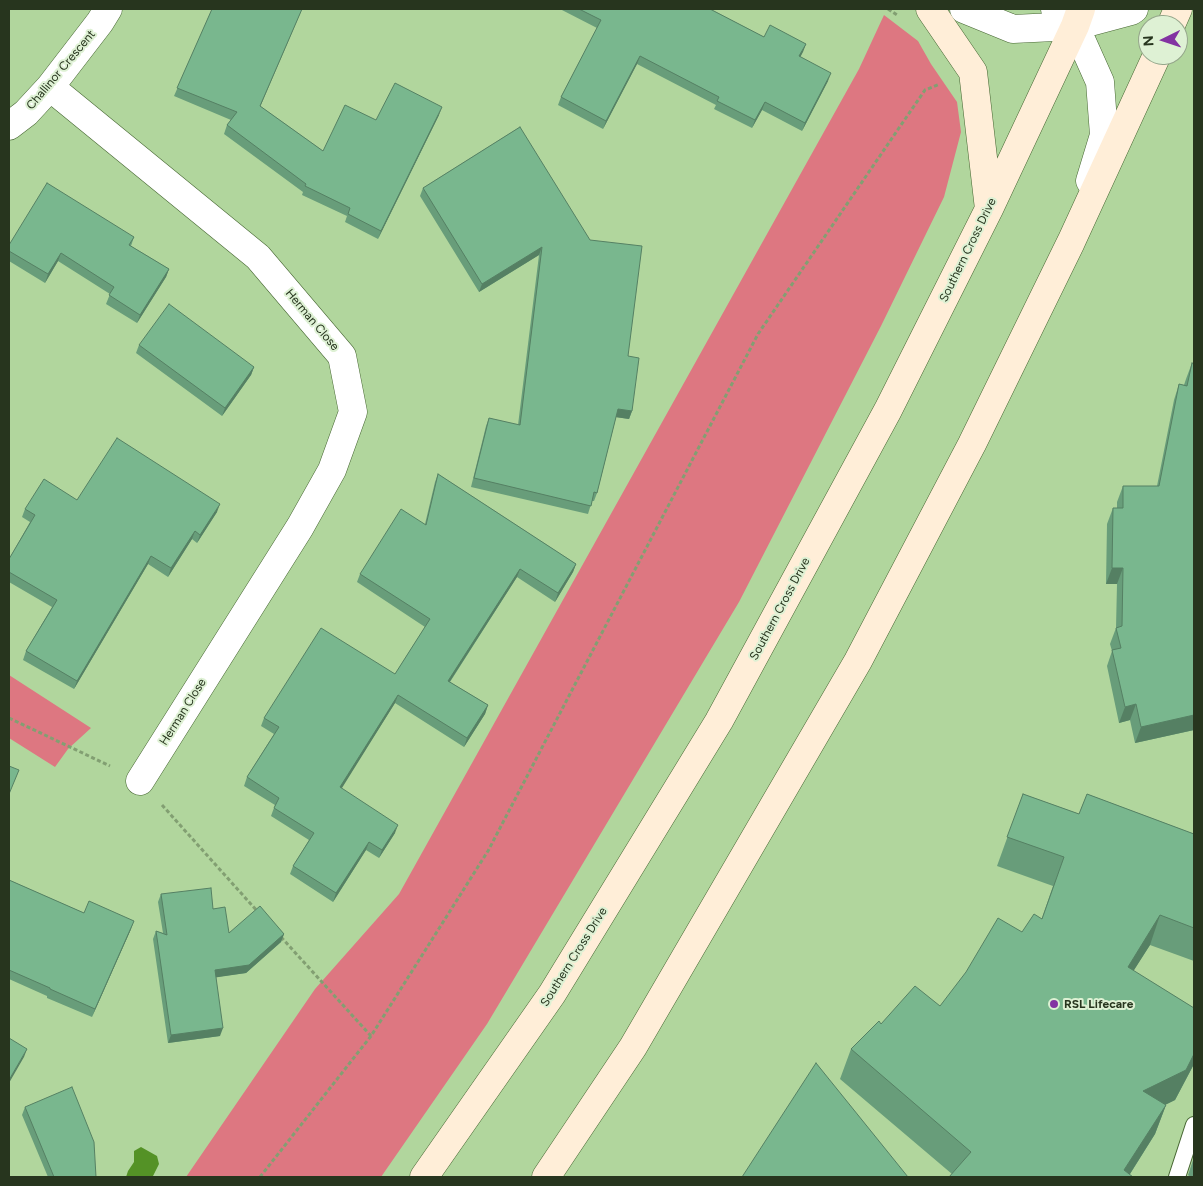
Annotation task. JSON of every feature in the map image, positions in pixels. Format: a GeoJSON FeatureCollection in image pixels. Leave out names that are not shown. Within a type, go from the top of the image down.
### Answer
{"type":"FeatureCollection","features":[{"type":"Feature","properties":{"kind":"main road"},"geometry":{"type":"LineString","coordinates":[[930,9],[973,72],[988,209]]}},
{"type":"Feature","properties":{"kind":"main road","name":"Southern Cross Drive"},"geometry":{"type":"LineString","coordinates":[[424,1177],[552,994],[719,721],[888,410],[988,209],[1071,15]]}},
{"type":"Feature","properties":{"kind":"main road"},"geometry":{"type":"LineString","coordinates":[[546,1177],[633,1046],[858,661],[972,444],[1071,242],[1152,65]]}},
{"type":"Feature","properties":{"kind":"street","name":"Challinor Crescent"},"geometry":{"type":"LineString","coordinates":[[9,126],[26,113],[50,87],[108,9]]}},
{"type":"Feature","properties":{"kind":"street"},"geometry":{"type":"LineString","coordinates":[[964,9],[1012,29],[1071,15],[1131,11],[1134,9]]}},
{"type":"Feature","properties":{"kind":"street"},"geometry":{"type":"LineString","coordinates":[[1071,15],[1100,82],[1104,135],[1071,242]]}},
{"type":"Feature","properties":{"kind":"street","name":"Herman Close"},"geometry":{"type":"LineString","coordinates":[[50,87],[258,257],[342,356],[353,412],[332,470],[300,527],[140,780]]}},
{"type":"Feature","properties":{"kind":"lane"},"geometry":{"type":"LineString","coordinates":[[1177,1177],[1194,1124]]}},
{"type":"Feature","properties":{"kind":"path"},"geometry":{"type":"LineString","coordinates":[[260,1177],[371,1036],[488,851],[758,334],[925,90]]}},
{"type":"Feature","properties":{"kind":"path"},"geometry":{"type":"LineString","coordinates":[[9,718],[140,780],[259,912]]}},
{"type":"Feature","properties":{"kind":"path"},"geometry":{"type":"LineString","coordinates":[[278,934],[371,1036]]}},
{"type":"Feature","properties":{"kind":"shaded area"},"geometry":{"type":"Polygon","coordinates":[[[884,15],[918,41],[957,102],[961,132],[944,197],[881,326],[739,602],[487,1024],[381,1177],[186,1177],[315,989],[399,894],[859,69],[884,15]]]}},
{"type":"Feature","properties":{"kind":"shaded area"},"geometry":{"type":"Polygon","coordinates":[[[9,675],[91,728],[68,749],[55,767],[9,738],[9,675]]]}},
{"type":"Feature","properties":{"kind":"shaded area"},"geometry":{"type":"Polygon","coordinates":[[[141,1147],[157,1156],[159,1164],[153,1177],[126,1177],[134,1162],[134,1151],[141,1147]]]}},
{"type":"Feature","properties":{"kind":"building"},"geometry":{"type":"Polygon","coordinates":[[[212,9],[302,9],[260,106],[323,151],[345,105],[376,120],[395,83],[442,107],[381,231],[348,214],[350,208],[305,186],[306,184],[227,125],[237,112],[177,88],[212,9]]]}},
{"type":"Feature","properties":{"kind":"building"},"geometry":{"type":"Polygon","coordinates":[[[579,9],[710,9],[764,37],[770,25],[806,44],[799,56],[831,73],[805,123],[765,102],[755,120],[717,101],[719,97],[640,56],[606,121],[561,97],[601,20],[579,9]]]}},
{"type":"Feature","properties":{"kind":"building"},"geometry":{"type":"Polygon","coordinates":[[[520,127],[590,240],[642,246],[628,356],[639,358],[632,411],[618,409],[597,493],[594,492],[591,506],[474,478],[489,418],[520,425],[542,247],[482,284],[423,188],[520,127]]]}},
{"type":"Feature","properties":{"kind":"building"},"geometry":{"type":"Polygon","coordinates":[[[47,183],[134,237],[129,245],[169,269],[140,315],[109,295],[114,287],[61,253],[48,274],[9,251],[9,245],[47,183]]]}},
{"type":"Feature","properties":{"kind":"building"},"geometry":{"type":"Polygon","coordinates":[[[169,304],[254,367],[225,408],[139,345],[169,304]]]}},
{"type":"Feature","properties":{"kind":"building"},"geometry":{"type":"Polygon","coordinates":[[[1192,363],[1194,364],[1194,715],[1141,727],[1136,704],[1125,707],[1112,650],[1121,648],[1116,628],[1122,626],[1123,568],[1112,568],[1113,508],[1123,508],[1123,486],[1159,486],[1179,384],[1187,386],[1192,363]]]}},
{"type":"Feature","properties":{"kind":"building"},"geometry":{"type":"Polygon","coordinates":[[[117,438],[220,504],[200,535],[195,531],[171,568],[151,556],[77,681],[26,651],[57,600],[9,572],[9,559],[35,515],[25,509],[44,479],[77,500],[117,438]]]}},
{"type":"Feature","properties":{"kind":"building"},"geometry":{"type":"Polygon","coordinates":[[[438,474],[576,564],[558,593],[520,569],[448,681],[488,705],[467,738],[398,695],[340,787],[398,825],[382,850],[369,842],[336,893],[293,866],[314,833],[274,808],[279,798],[247,777],[279,727],[264,718],[321,628],[395,674],[430,619],[360,574],[401,509],[426,525],[438,474]]]}},
{"type":"Feature","properties":{"kind":"building"},"geometry":{"type":"Polygon","coordinates":[[[9,766],[19,770],[9,794],[9,766]]]}},
{"type":"Feature","properties":{"kind":"building","name":"RSL Lifecare"},"geometry":{"type":"Polygon","coordinates":[[[1023,794],[1079,814],[1087,794],[1194,834],[1194,928],[1160,915],[1128,967],[1194,1008],[1194,1054],[1186,1070],[1143,1091],[1166,1105],[1124,1170],[1133,1177],[949,1177],[971,1152],[851,1049],[879,1021],[881,1024],[915,986],[940,1006],[966,972],[998,918],[1022,932],[1034,914],[1042,919],[1064,857],[1007,837],[1023,794]]]}},
{"type":"Feature","properties":{"kind":"building"},"geometry":{"type":"Polygon","coordinates":[[[9,880],[84,913],[89,901],[134,921],[95,1009],[9,970],[9,880]]]}},
{"type":"Feature","properties":{"kind":"building"},"geometry":{"type":"Polygon","coordinates":[[[211,888],[213,909],[225,907],[229,933],[260,906],[284,934],[249,965],[215,970],[223,1028],[171,1035],[156,931],[167,935],[161,894],[211,888]]]}},
{"type":"Feature","properties":{"kind":"building"},"geometry":{"type":"Polygon","coordinates":[[[9,1038],[27,1049],[9,1080],[9,1038]]]}},
{"type":"Feature","properties":{"kind":"building"},"geometry":{"type":"Polygon","coordinates":[[[816,1063],[908,1177],[742,1177],[816,1063]]]}},
{"type":"Feature","properties":{"kind":"building"},"geometry":{"type":"Polygon","coordinates":[[[72,1087],[94,1142],[96,1177],[54,1177],[25,1107],[72,1087]]]}},
{"type":"Feature","properties":{"kind":"place","name":"RSL Lifecare"},"geometry":{"type":"Point","coordinates":[1054,1004]}}]}
